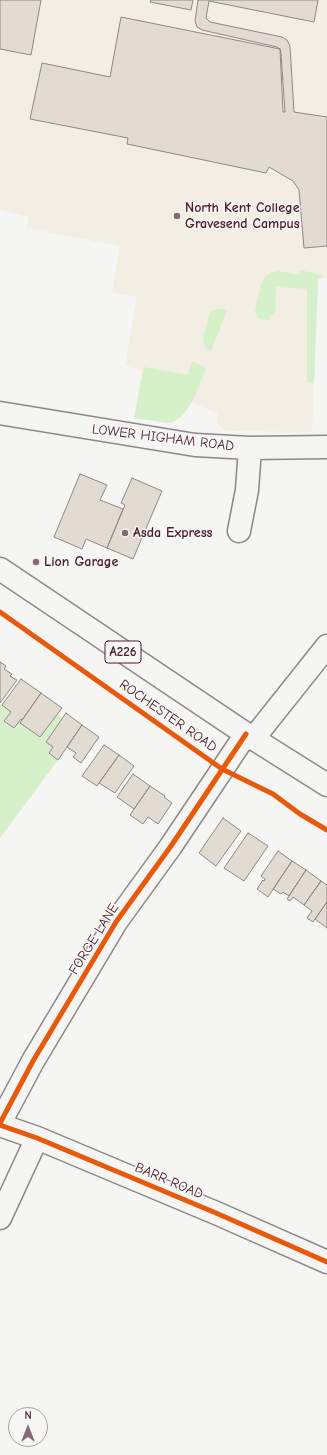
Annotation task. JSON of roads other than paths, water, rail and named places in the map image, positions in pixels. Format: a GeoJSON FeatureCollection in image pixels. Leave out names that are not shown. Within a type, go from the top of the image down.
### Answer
{"type":"FeatureCollection","features":[{"type":"Feature","properties":{"kind":"street","name":"LOWER HIGHAM ROAD"},"geometry":{"type":"LineString","coordinates":[[0,414],[195,445],[250,448],[327,447]]}},
{"type":"Feature","properties":{"kind":"street"},"geometry":{"type":"LineString","coordinates":[[239,531],[247,490],[250,448]]}},
{"type":"Feature","properties":{"kind":"street","name":"ROCHESTER ROAD"},"geometry":{"type":"LineString","coordinates":[[0,569],[250,736],[327,785]]}},
{"type":"Feature","properties":{"kind":"street","name":"FORGE LANE"},"geometry":{"type":"LineString","coordinates":[[0,1124],[33,1061],[116,922],[250,736],[327,646]]}},
{"type":"Feature","properties":{"kind":"street","name":"BARR ROAD"},"geometry":{"type":"LineString","coordinates":[[0,1124],[216,1213],[327,1262]]}},
{"type":"Feature","properties":{"kind":"street"},"geometry":{"type":"LineString","coordinates":[[0,1218],[37,1138]]}},
{"type":"Feature","properties":{"kind":"place","name":"North Kent College Gravesend Campus"},"geometry":{"type":"Point","coordinates":[177,216]}},
{"type":"Feature","properties":{"kind":"place","name":"Asda Express"},"geometry":{"type":"Point","coordinates":[125,533]}},
{"type":"Feature","properties":{"kind":"place","name":"Lion Garage"},"geometry":{"type":"Point","coordinates":[36,562]}}]}
